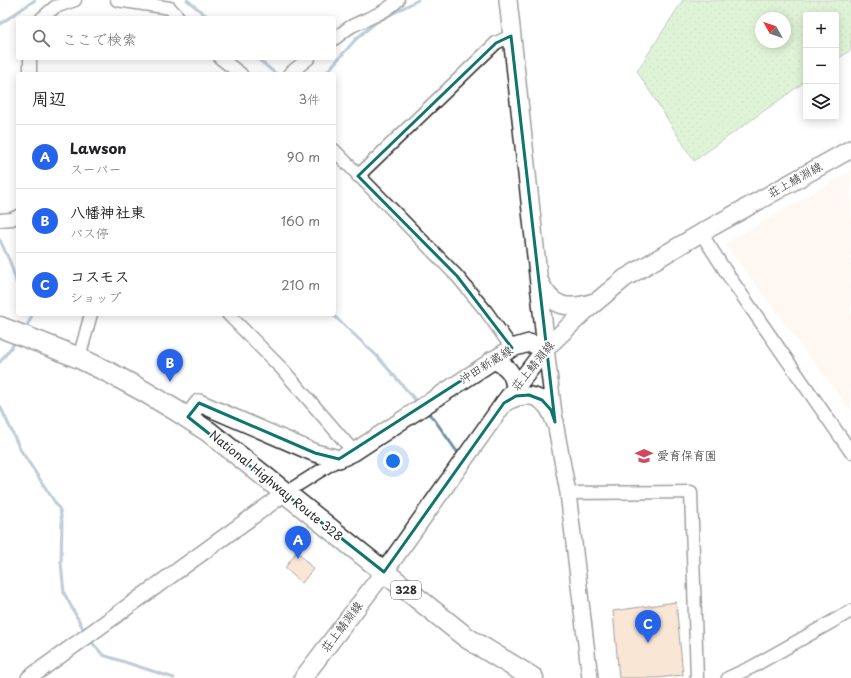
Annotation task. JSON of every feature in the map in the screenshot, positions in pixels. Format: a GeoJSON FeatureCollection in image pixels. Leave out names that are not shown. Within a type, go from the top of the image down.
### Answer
{"type":"FeatureCollection","features":[{"type":"Feature","properties":{"kind":"highway","name":"National Highway Route 328"},"geometry":{"type":"LineString","coordinates":[[0,327],[79,358],[156,397],[188,417],[209,432],[468,638],[533,678]]}},
{"type":"Feature","properties":{"kind":"main road"},"geometry":{"type":"LineString","coordinates":[[508,0],[546,348]]}},
{"type":"Feature","properties":{"kind":"main road","name":"荘上鯖淵線"},"geometry":{"type":"LineString","coordinates":[[303,678],[384,572],[504,403],[546,348],[597,301],[625,278],[701,233],[851,149]]}},
{"type":"Feature","properties":{"kind":"main road"},"geometry":{"type":"LineString","coordinates":[[538,278],[545,294],[559,304],[575,307],[597,301]]}},
{"type":"Feature","properties":{"kind":"main road","name":"沖田新蔵線"},"geometry":{"type":"LineString","coordinates":[[339,459],[354,452],[512,348],[529,343],[546,348]]}},
{"type":"Feature","properties":{"kind":"main road"},"geometry":{"type":"LineString","coordinates":[[492,360],[501,363],[512,373],[515,389]]}},
{"type":"Feature","properties":{"kind":"main road"},"geometry":{"type":"LineString","coordinates":[[504,403],[516,396],[529,395],[542,400],[551,410],[555,422]]}},
{"type":"Feature","properties":{"kind":"main road"},"geometry":{"type":"LineString","coordinates":[[188,417],[199,402],[315,453],[339,459]]}},
{"type":"Feature","properties":{"kind":"street"},"geometry":{"type":"LineString","coordinates":[[44,16],[55,7],[75,0]]}},
{"type":"Feature","properties":{"kind":"street"},"geometry":{"type":"LineString","coordinates":[[118,0],[170,8],[177,16]]}},
{"type":"Feature","properties":{"kind":"street"},"geometry":{"type":"LineString","coordinates":[[336,38],[351,27],[387,9],[398,0]]}},
{"type":"Feature","properties":{"kind":"street"},"geometry":{"type":"LineString","coordinates":[[358,176],[496,43],[511,36]]}},
{"type":"Feature","properties":{"kind":"street"},"geometry":{"type":"LineString","coordinates":[[30,60],[30,72]]}},
{"type":"Feature","properties":{"kind":"street"},"geometry":{"type":"LineString","coordinates":[[223,60],[238,72]]}},
{"type":"Feature","properties":{"kind":"street"},"geometry":{"type":"LineString","coordinates":[[292,72],[306,60]]}},
{"type":"Feature","properties":{"kind":"street"},"geometry":{"type":"LineString","coordinates":[[336,152],[457,276],[486,311],[512,348]]}},
{"type":"Feature","properties":{"kind":"street"},"geometry":{"type":"LineString","coordinates":[[0,220],[12,219],[16,217]]}},
{"type":"Feature","properties":{"kind":"street"},"geometry":{"type":"LineString","coordinates":[[701,233],[728,275],[851,452]]}},
{"type":"Feature","properties":{"kind":"street"},"geometry":{"type":"LineString","coordinates":[[79,358],[90,316]]}},
{"type":"Feature","properties":{"kind":"street"},"geometry":{"type":"LineString","coordinates":[[230,316],[283,370],[354,452]]}},
{"type":"Feature","properties":{"kind":"street"},"geometry":{"type":"LineString","coordinates":[[546,348],[555,422],[568,493],[590,678]]}},
{"type":"Feature","properties":{"kind":"street"},"geometry":{"type":"LineString","coordinates":[[29,678],[285,492],[339,459]]}},
{"type":"Feature","properties":{"kind":"street"},"geometry":{"type":"LineString","coordinates":[[568,493],[691,492],[697,678]]}},
{"type":"Feature","properties":{"kind":"street"},"geometry":{"type":"LineString","coordinates":[[728,678],[752,667],[851,611]]}},
{"type":"Feature","properties":{"kind":"highlighted area"},"geometry":{"type":"Polygon","coordinates":[[[511,36],[555,422],[551,410],[542,400],[529,395],[516,396],[504,403],[384,572],[188,417],[199,403],[315,453],[339,459],[512,348],[457,276],[358,176],[496,43],[511,36]]]}},
{"type":"Feature","properties":{"kind":"shaded area"},"geometry":{"type":"Polygon","coordinates":[[[851,171],[851,411],[725,244],[851,171]]]}},
{"type":"Feature","properties":{"kind":"green space"},"geometry":{"type":"Polygon","coordinates":[[[683,0],[851,0],[851,50],[839,58],[839,12],[803,12],[803,83],[694,161],[637,71],[683,0]]]}},
{"type":"Feature","properties":{"kind":"building"},"geometry":{"type":"Polygon","coordinates":[[[297,551],[313,569],[302,583],[285,568],[297,551]]]}},
{"type":"Feature","properties":{"kind":"building"},"geometry":{"type":"Polygon","coordinates":[[[676,602],[683,675],[657,678],[619,678],[613,611],[676,602]]]}},
{"type":"Feature","properties":{"kind":"waterway"},"geometry":{"type":"LineString","coordinates":[[0,24],[35,0]]}},
{"type":"Feature","properties":{"kind":"waterway"},"geometry":{"type":"LineString","coordinates":[[187,0],[207,16]]}},
{"type":"Feature","properties":{"kind":"waterway"},"geometry":{"type":"LineString","coordinates":[[327,72],[356,39],[375,23],[418,0]]}},
{"type":"Feature","properties":{"kind":"waterway"},"geometry":{"type":"LineString","coordinates":[[259,60],[274,72]]}},
{"type":"Feature","properties":{"kind":"waterway"},"geometry":{"type":"LineString","coordinates":[[0,240],[10,262],[16,281]]}},
{"type":"Feature","properties":{"kind":"waterway"},"geometry":{"type":"LineString","coordinates":[[25,329],[32,316]]}},
{"type":"Feature","properties":{"kind":"waterway"},"geometry":{"type":"LineString","coordinates":[[334,316],[376,355],[418,403]]}},
{"type":"Feature","properties":{"kind":"waterway"},"geometry":{"type":"LineString","coordinates":[[0,362],[16,341]]}},
{"type":"Feature","properties":{"kind":"waterway"},"geometry":{"type":"LineString","coordinates":[[0,406],[20,449],[60,510],[62,522],[61,563],[64,593],[85,632]]}},
{"type":"Feature","properties":{"kind":"waterway"},"geometry":{"type":"LineString","coordinates":[[426,411],[434,419],[460,456]]}},
{"type":"Feature","properties":{"kind":"waterway"},"geometry":{"type":"LineString","coordinates":[[89,639],[103,655],[174,678]]}},
{"type":"Feature","properties":{"kind":"place","name":"八幡神社東"},"geometry":{"type":"Point","coordinates":[170,382]}},
{"type":"Feature","properties":{"kind":"place","name":"愛育保育園"},"geometry":{"type":"Point","coordinates":[644,456]}},
{"type":"Feature","properties":{"kind":"place","name":"Lawson"},"geometry":{"type":"Point","coordinates":[298,559]}},
{"type":"Feature","properties":{"kind":"place","name":"コスモス"},"geometry":{"type":"Point","coordinates":[648,643]}}]}
